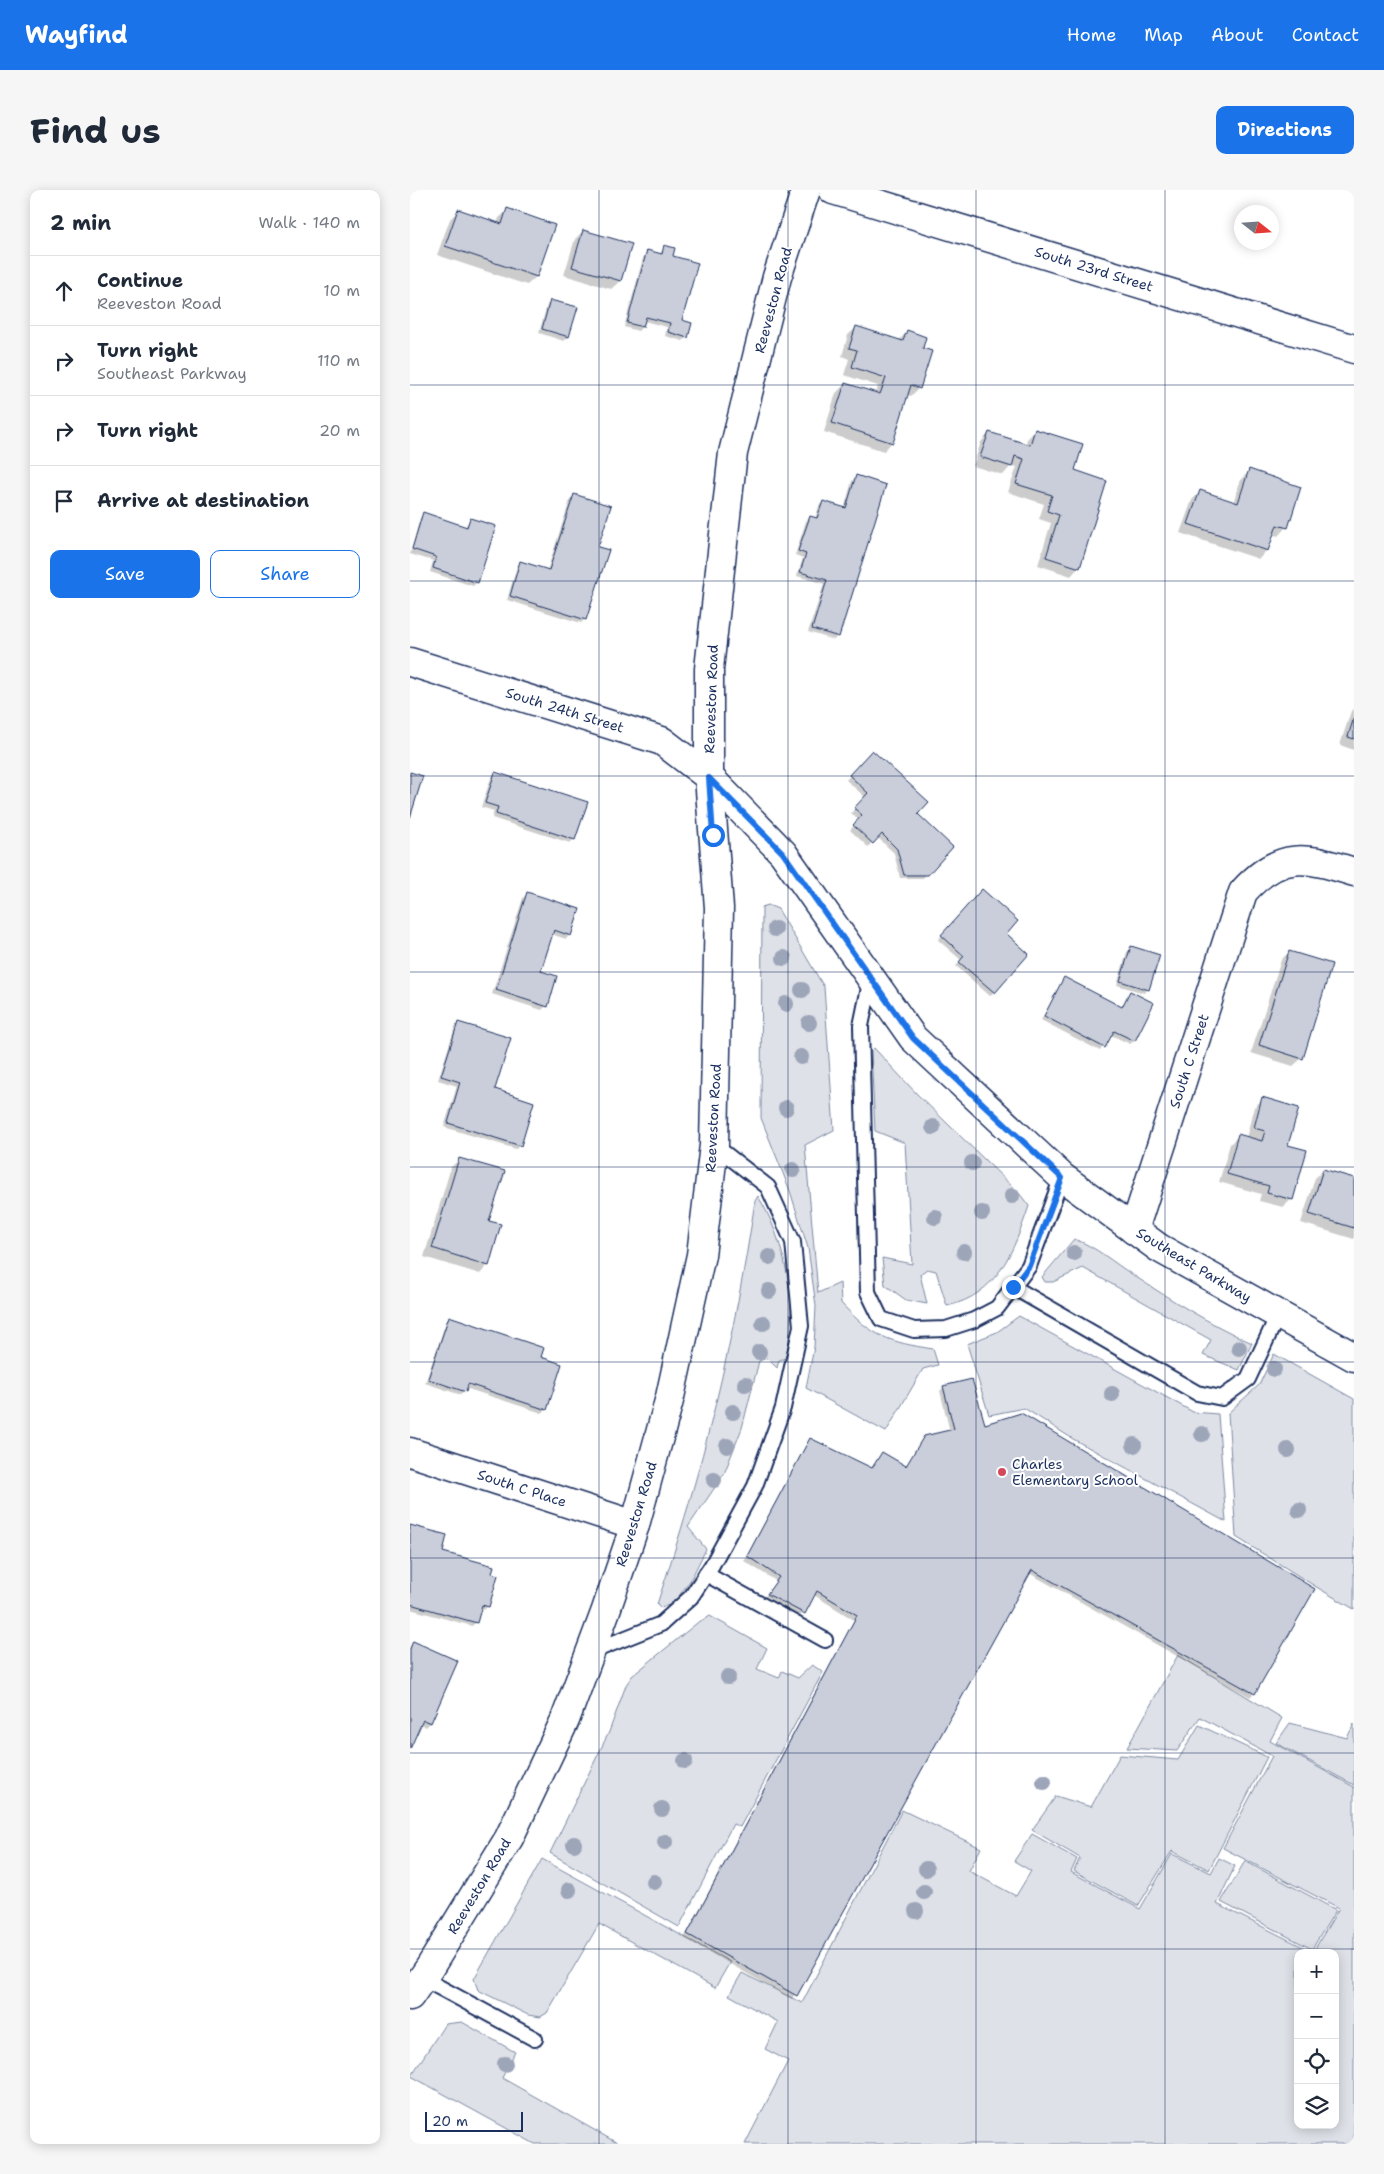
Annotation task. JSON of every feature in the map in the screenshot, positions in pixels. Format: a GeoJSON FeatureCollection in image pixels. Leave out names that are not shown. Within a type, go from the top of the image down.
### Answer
{"type":"FeatureCollection","features":[{"type":"Feature","properties":{"kind":"street","name":"Reeveston Road"},"geometry":{"type":"LineString","coordinates":[[416,1987],[509,1838],[565,1720],[635,1525],[670,1396],[701,1256],[714,1145],[719,908],[709,778],[709,669],[733,453],[777,277],[806,190]]}},
{"type":"Feature","properties":{"kind":"street","name":"South 23rd Street"},"geometry":{"type":"LineString","coordinates":[[833,190],[1354,348]]}},
{"type":"Feature","properties":{"kind":"street","name":"South 24th Street"},"geometry":{"type":"LineString","coordinates":[[410,662],[662,741],[709,778]]}},
{"type":"Feature","properties":{"kind":"street","name":"Southeast Parkway"},"geometry":{"type":"LineString","coordinates":[[709,778],[783,853],[913,1038],[1062,1178],[1159,1248],[1354,1357]]}},
{"type":"Feature","properties":{"kind":"street","name":"South C Street"},"geometry":{"type":"LineString","coordinates":[[1134,1230],[1243,892],[1253,880],[1268,869],[1297,858],[1324,862],[1354,872]]}},
{"type":"Feature","properties":{"kind":"street","name":"South C Place"},"geometry":{"type":"LineString","coordinates":[[410,1452],[635,1525]]}},
{"type":"Feature","properties":{"kind":"lane"},"geometry":{"type":"LineString","coordinates":[[871,978],[861,1026],[868,1292],[881,1320],[914,1330],[946,1329],[974,1320],[997,1308],[1029,1266],[1062,1178]]}},
{"type":"Feature","properties":{"kind":"lane"},"geometry":{"type":"LineString","coordinates":[[590,1653],[661,1624],[691,1597],[706,1574],[755,1486],[783,1408],[801,1326],[793,1242],[768,1186],[714,1145]]}},
{"type":"Feature","properties":{"kind":"lane"},"geometry":{"type":"LineString","coordinates":[[1013,1287],[1197,1393],[1222,1398],[1248,1379],[1278,1315]]}},
{"type":"Feature","properties":{"kind":"lane"},"geometry":{"type":"LineString","coordinates":[[706,1574],[825,1640]]}},
{"type":"Feature","properties":{"kind":"lane"},"geometry":{"type":"LineString","coordinates":[[416,1987],[535,2038]]}},
{"type":"Feature","properties":{"kind":"shaded area"},"geometry":{"type":"Polygon","coordinates":[[[768,905],[778,909],[824,987],[834,1130],[805,1145],[818,1293],[840,1283],[841,1303],[862,1324],[882,1336],[904,1344],[933,1349],[938,1365],[923,1369],[886,1432],[806,1388],[814,1347],[816,1306],[808,1248],[790,1191],[761,1118],[762,907],[768,905]]]}},
{"type":"Feature","properties":{"kind":"shaded area"},"geometry":{"type":"Polygon","coordinates":[[[874,1048],[917,1094],[1019,1193],[1029,1206],[1017,1239],[1002,1268],[979,1292],[965,1300],[947,1306],[936,1271],[927,1269],[920,1274],[927,1304],[906,1300],[885,1285],[882,1258],[912,1264],[905,1143],[875,1131],[871,1051],[874,1048]]]}},
{"type":"Feature","properties":{"kind":"shaded area"},"geometry":{"type":"Polygon","coordinates":[[[758,1196],[780,1244],[789,1283],[791,1319],[788,1358],[779,1360],[777,1368],[767,1358],[759,1361],[742,1428],[724,1474],[688,1527],[706,1549],[690,1581],[674,1603],[661,1608],[657,1604],[689,1504],[727,1355],[755,1201],[758,1196]]]}},
{"type":"Feature","properties":{"kind":"shaded area"},"geometry":{"type":"Polygon","coordinates":[[[1074,1239],[1097,1250],[1191,1311],[1252,1343],[1239,1370],[1203,1355],[1211,1340],[1083,1268],[1053,1282],[1045,1282],[1042,1277],[1074,1239]]]}},
{"type":"Feature","properties":{"kind":"shaded area"},"geometry":{"type":"Polygon","coordinates":[[[1019,1316],[1193,1412],[1218,1414],[1226,1522],[1073,1439],[1024,1408],[989,1415],[967,1344],[997,1332],[1019,1316]]]}},
{"type":"Feature","properties":{"kind":"shaded area"},"geometry":{"type":"Polygon","coordinates":[[[1274,1354],[1354,1399],[1354,1609],[1236,1537],[1228,1413],[1259,1385],[1274,1354]]]}},
{"type":"Feature","properties":{"kind":"shaded area"},"geometry":{"type":"Polygon","coordinates":[[[710,1616],[767,1648],[757,1669],[779,1678],[782,1671],[798,1678],[812,1665],[823,1672],[740,1827],[733,1824],[679,1927],[550,1853],[609,1732],[626,1685],[632,1676],[697,1623],[710,1616]]]}},
{"type":"Feature","properties":{"kind":"shaded area"},"geometry":{"type":"Polygon","coordinates":[[[1178,1655],[1282,1718],[1270,1741],[1354,1787],[1354,2144],[745,2144],[788,2061],[765,2049],[778,2022],[729,1995],[742,1973],[802,2003],[902,1810],[981,1848],[969,1871],[1016,1896],[1031,1871],[1014,1861],[1032,1834],[1077,1859],[1071,1872],[1140,1909],[1172,1854],[1211,1873],[1219,1858],[1235,1866],[1217,1904],[1307,1949],[1294,1949],[1294,2129],[1339,2129],[1339,1949],[1315,1949],[1339,1908],[1223,1848],[1272,1756],[1200,1717],[1177,1751],[1127,1748],[1178,1655]]]}},
{"type":"Feature","properties":{"kind":"shaded area"},"geometry":{"type":"Polygon","coordinates":[[[1290,1723],[1347,1738],[1354,1724],[1354,1785],[1276,1743],[1290,1723]]]}},
{"type":"Feature","properties":{"kind":"shaded area"},"geometry":{"type":"Polygon","coordinates":[[[1199,1725],[1267,1757],[1209,1870],[1172,1851],[1138,1906],[1074,1871],[1080,1858],[1032,1830],[1056,1796],[1091,1807],[1120,1755],[1178,1760],[1199,1725]]]}},
{"type":"Feature","properties":{"kind":"shaded area"},"geometry":{"type":"Polygon","coordinates":[[[542,1859],[730,1962],[715,1988],[599,1924],[547,2013],[540,2017],[528,2015],[478,1990],[474,1979],[542,1859]]]}},
{"type":"Feature","properties":{"kind":"shaded area"},"geometry":{"type":"Polygon","coordinates":[[[1245,1861],[1336,1910],[1312,1949],[1221,1902],[1245,1861]]]}},
{"type":"Feature","properties":{"kind":"shaded area"},"geometry":{"type":"Polygon","coordinates":[[[462,2022],[515,2052],[502,2078],[619,2144],[535,2144],[411,2076],[445,2024],[462,2022]]]}},
{"type":"Feature","properties":{"kind":"building"},"geometry":{"type":"Polygon","coordinates":[[[507,208],[555,225],[537,277],[445,246],[458,209],[502,224],[507,208]]]}},
{"type":"Feature","properties":{"kind":"building"},"geometry":{"type":"Polygon","coordinates":[[[583,230],[632,244],[621,281],[572,267],[583,230]]]}},
{"type":"Feature","properties":{"kind":"building"},"geometry":{"type":"Polygon","coordinates":[[[664,245],[675,248],[673,256],[698,263],[682,320],[692,323],[688,338],[668,332],[670,323],[646,317],[643,327],[627,323],[647,250],[662,254],[664,245]]]}},
{"type":"Feature","properties":{"kind":"building"},"geometry":{"type":"Polygon","coordinates":[[[550,300],[578,307],[569,337],[542,329],[550,300]]]}},
{"type":"Feature","properties":{"kind":"building"},"geometry":{"type":"Polygon","coordinates":[[[856,326],[903,341],[907,330],[926,337],[923,348],[932,351],[920,389],[911,385],[893,443],[832,423],[845,383],[880,394],[886,378],[852,367],[857,350],[849,348],[856,326]]]}},
{"type":"Feature","properties":{"kind":"building"},"geometry":{"type":"Polygon","coordinates":[[[1035,429],[1083,444],[1075,470],[1107,481],[1080,568],[1046,557],[1059,515],[1047,511],[1052,495],[1016,484],[1024,459],[1015,456],[1012,467],[980,457],[989,432],[1030,445],[1035,429]]]}},
{"type":"Feature","properties":{"kind":"building"},"geometry":{"type":"Polygon","coordinates":[[[1249,469],[1301,487],[1288,528],[1277,525],[1268,551],[1188,524],[1200,490],[1238,503],[1249,469]]]}},
{"type":"Feature","properties":{"kind":"building"},"geometry":{"type":"Polygon","coordinates":[[[856,475],[886,485],[839,637],[812,629],[827,580],[800,572],[806,554],[798,551],[810,516],[817,518],[823,501],[846,508],[856,475]]]}},
{"type":"Feature","properties":{"kind":"building"},"geometry":{"type":"Polygon","coordinates":[[[574,494],[611,506],[598,547],[609,550],[586,620],[510,596],[520,561],[549,570],[574,494]]]}},
{"type":"Feature","properties":{"kind":"building"},"geometry":{"type":"Polygon","coordinates":[[[423,512],[467,527],[470,518],[496,526],[478,583],[433,568],[436,557],[412,549],[423,512]]]}},
{"type":"Feature","properties":{"kind":"building"},"geometry":{"type":"Polygon","coordinates":[[[1354,717],[1354,739],[1348,737],[1354,717]]]}},
{"type":"Feature","properties":{"kind":"building"},"geometry":{"type":"Polygon","coordinates":[[[872,750],[929,802],[918,814],[953,847],[928,875],[904,875],[897,849],[882,834],[873,844],[853,825],[862,815],[854,808],[868,793],[849,775],[872,750]]]}},
{"type":"Feature","properties":{"kind":"building"},"geometry":{"type":"Polygon","coordinates":[[[410,772],[423,776],[410,818],[410,772]]]}},
{"type":"Feature","properties":{"kind":"building"},"geometry":{"type":"Polygon","coordinates":[[[495,772],[588,802],[575,840],[496,814],[498,807],[485,803],[495,772]]]}},
{"type":"Feature","properties":{"kind":"building"},"geometry":{"type":"Polygon","coordinates":[[[982,889],[1018,921],[1007,934],[1029,954],[995,993],[959,962],[964,956],[941,935],[982,889]]]}},
{"type":"Feature","properties":{"kind":"building"},"geometry":{"type":"Polygon","coordinates":[[[527,892],[580,909],[571,936],[554,930],[541,971],[557,976],[548,1007],[496,990],[527,892]]]}},
{"type":"Feature","properties":{"kind":"building"},"geometry":{"type":"Polygon","coordinates":[[[1131,946],[1160,955],[1149,990],[1120,981],[1131,946]]]}},
{"type":"Feature","properties":{"kind":"building"},"geometry":{"type":"Polygon","coordinates":[[[1289,951],[1332,964],[1303,1059],[1259,1045],[1289,951]]]}},
{"type":"Feature","properties":{"kind":"building"},"geometry":{"type":"Polygon","coordinates":[[[1064,977],[1122,1007],[1130,991],[1154,1003],[1135,1041],[1114,1031],[1105,1048],[1044,1016],[1064,977]]]}},
{"type":"Feature","properties":{"kind":"building"},"geometry":{"type":"Polygon","coordinates":[[[458,1022],[511,1038],[495,1089],[534,1102],[521,1146],[448,1123],[460,1082],[441,1076],[458,1022]]]}},
{"type":"Feature","properties":{"kind":"building"},"geometry":{"type":"Polygon","coordinates":[[[1262,1097],[1299,1108],[1288,1145],[1307,1150],[1293,1200],[1267,1193],[1269,1186],[1227,1174],[1238,1134],[1262,1141],[1265,1131],[1254,1128],[1262,1097]]]}},
{"type":"Feature","properties":{"kind":"building"},"geometry":{"type":"Polygon","coordinates":[[[459,1158],[505,1171],[489,1221],[501,1224],[489,1266],[432,1248],[459,1158]]]}},
{"type":"Feature","properties":{"kind":"building"},"geometry":{"type":"Polygon","coordinates":[[[1323,1169],[1354,1178],[1354,1228],[1309,1214],[1323,1169]]]}},
{"type":"Feature","properties":{"kind":"building"},"geometry":{"type":"Polygon","coordinates":[[[449,1316],[544,1348],[541,1357],[562,1364],[547,1410],[468,1384],[466,1392],[428,1379],[449,1316]]]}},
{"type":"Feature","properties":{"kind":"building"},"geometry":{"type":"Polygon","coordinates":[[[972,1379],[985,1424],[1021,1413],[1315,1589],[1255,1694],[1032,1570],[797,1996],[687,1934],[857,1615],[817,1591],[805,1614],[767,1594],[779,1577],[747,1556],[810,1438],[872,1468],[882,1452],[906,1466],[924,1436],[954,1429],[943,1386],[972,1379]]]}},
{"type":"Feature","properties":{"kind":"building"},"geometry":{"type":"Polygon","coordinates":[[[410,1525],[447,1535],[443,1552],[494,1566],[492,1573],[498,1575],[489,1607],[482,1605],[477,1623],[410,1604],[410,1525]]]}},
{"type":"Feature","properties":{"kind":"building"},"geometry":{"type":"Polygon","coordinates":[[[413,1641],[458,1661],[431,1723],[423,1720],[410,1749],[410,1649],[413,1641]]]}},
{"type":"Feature","properties":{"kind":"place","name":"Charles Elementary School"},"geometry":{"type":"Point","coordinates":[1002,1472]}},
{"type":"Feature","properties":{"kind":"route"},"geometry":{"type":"LineString","coordinates":[[713,835],[709,778],[783,853],[913,1038],[1062,1178],[1029,1266],[1013,1287]]}}]}
